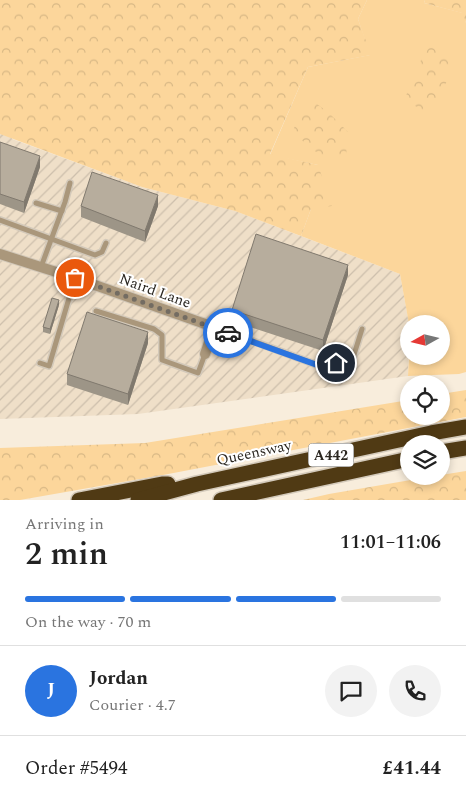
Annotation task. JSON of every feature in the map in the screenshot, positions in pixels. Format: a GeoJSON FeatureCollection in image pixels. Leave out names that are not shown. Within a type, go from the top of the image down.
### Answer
{"type":"FeatureCollection","features":[{"type":"Feature","properties":{"kind":"highway","name":"Queensway"},"geometry":{"type":"LineString","coordinates":[[138,500],[197,484],[421,435],[466,427]]}},
{"type":"Feature","properties":{"kind":"highway"},"geometry":{"type":"LineString","coordinates":[[450,451],[466,448]]}},
{"type":"Feature","properties":{"kind":"highway","name":"A442"},"geometry":{"type":"LineString","coordinates":[[221,500],[400,461]]}},
{"type":"Feature","properties":{"kind":"highway","name":"A442"},"geometry":{"type":"LineString","coordinates":[[80,500],[162,484],[197,484]]}},
{"type":"Feature","properties":{"kind":"street","name":"Naird Lane"},"geometry":{"type":"LineString","coordinates":[[0,254],[75,278],[242,337]]}},
{"type":"Feature","properties":{"kind":"street"},"geometry":{"type":"LineString","coordinates":[[205,354],[214,328]]}},
{"type":"Feature","properties":{"kind":"lane"},"geometry":{"type":"LineString","coordinates":[[41,267],[62,211],[70,183]]}},
{"type":"Feature","properties":{"kind":"lane"},"geometry":{"type":"LineString","coordinates":[[36,203],[62,211]]}},
{"type":"Feature","properties":{"kind":"lane"},"geometry":{"type":"LineString","coordinates":[[0,220],[96,255],[102,252],[106,243]]}},
{"type":"Feature","properties":{"kind":"lane"},"geometry":{"type":"LineString","coordinates":[[40,364],[49,366],[75,278]]}},
{"type":"Feature","properties":{"kind":"lane"},"geometry":{"type":"LineString","coordinates":[[96,311],[154,329],[162,335],[162,360],[198,373],[205,354]]}},
{"type":"Feature","properties":{"kind":"lane"},"geometry":{"type":"LineString","coordinates":[[242,337],[320,366],[352,360],[362,329]]}},
{"type":"Feature","properties":{"kind":"shaded area"},"geometry":{"type":"Polygon","coordinates":[[[0,0],[12,139],[142,187],[235,211],[400,274],[407,315],[400,315],[400,365],[408,365],[408,375],[138,414],[0,419],[0,0]]]}},
{"type":"Feature","properties":{"kind":"green space"},"geometry":{"type":"Polygon","coordinates":[[[0,0],[367,0],[358,19],[371,55],[308,67],[270,154],[318,165],[332,206],[311,209],[301,236],[235,211],[142,187],[0,134],[0,0]]]}},
{"type":"Feature","properties":{"kind":"green space"},"geometry":{"type":"Polygon","coordinates":[[[367,0],[425,0],[424,3],[463,13],[466,23],[466,372],[459,374],[408,375],[409,365],[450,365],[450,315],[407,315],[400,274],[301,236],[311,209],[318,165],[270,155],[308,67],[370,55],[358,19],[367,0]]]}},
{"type":"Feature","properties":{"kind":"green space"},"geometry":{"type":"Polygon","coordinates":[[[425,0],[466,0],[466,23],[462,13],[424,3],[425,0]]]}},
{"type":"Feature","properties":{"kind":"green space"},"geometry":{"type":"Polygon","coordinates":[[[447,43],[454,68],[434,106],[423,112],[405,98],[427,46],[447,43]]]}},
{"type":"Feature","properties":{"kind":"green space"},"geometry":{"type":"Polygon","coordinates":[[[310,99],[328,112],[349,133],[345,162],[321,156],[293,133],[299,108],[310,99]]]}},
{"type":"Feature","properties":{"kind":"green space"},"geometry":{"type":"Polygon","coordinates":[[[466,390],[466,417],[450,420],[450,393],[466,390]]]}},
{"type":"Feature","properties":{"kind":"green space"},"geometry":{"type":"Polygon","coordinates":[[[400,401],[400,425],[424,425],[163,475],[20,500],[0,500],[0,448],[145,443],[400,401]]]}},
{"type":"Feature","properties":{"kind":"green space"},"geometry":{"type":"Polygon","coordinates":[[[466,471],[466,500],[303,500],[400,482],[400,485],[450,485],[450,474],[466,471]]]}},
{"type":"Feature","properties":{"kind":"building"},"geometry":{"type":"Polygon","coordinates":[[[0,142],[40,156],[24,202],[0,194],[0,142]]]}},
{"type":"Feature","properties":{"kind":"building"},"geometry":{"type":"Polygon","coordinates":[[[92,172],[158,195],[145,231],[81,206],[92,172]]]}},
{"type":"Feature","properties":{"kind":"building"},"geometry":{"type":"Polygon","coordinates":[[[256,234],[348,265],[323,340],[232,310],[256,234]]]}},
{"type":"Feature","properties":{"kind":"building"},"geometry":{"type":"Polygon","coordinates":[[[52,298],[59,300],[50,329],[43,327],[52,298]]]}},
{"type":"Feature","properties":{"kind":"building"},"geometry":{"type":"Polygon","coordinates":[[[87,312],[148,332],[128,394],[67,374],[87,312]]]}},
{"type":"Feature","properties":{"kind":"way so far"},"geometry":{"type":"LineString","coordinates":[[75,278],[228,333]]}},
{"type":"Feature","properties":{"kind":"route"},"geometry":{"type":"LineString","coordinates":[[228,333],[320,366],[336,363]]}}]}
